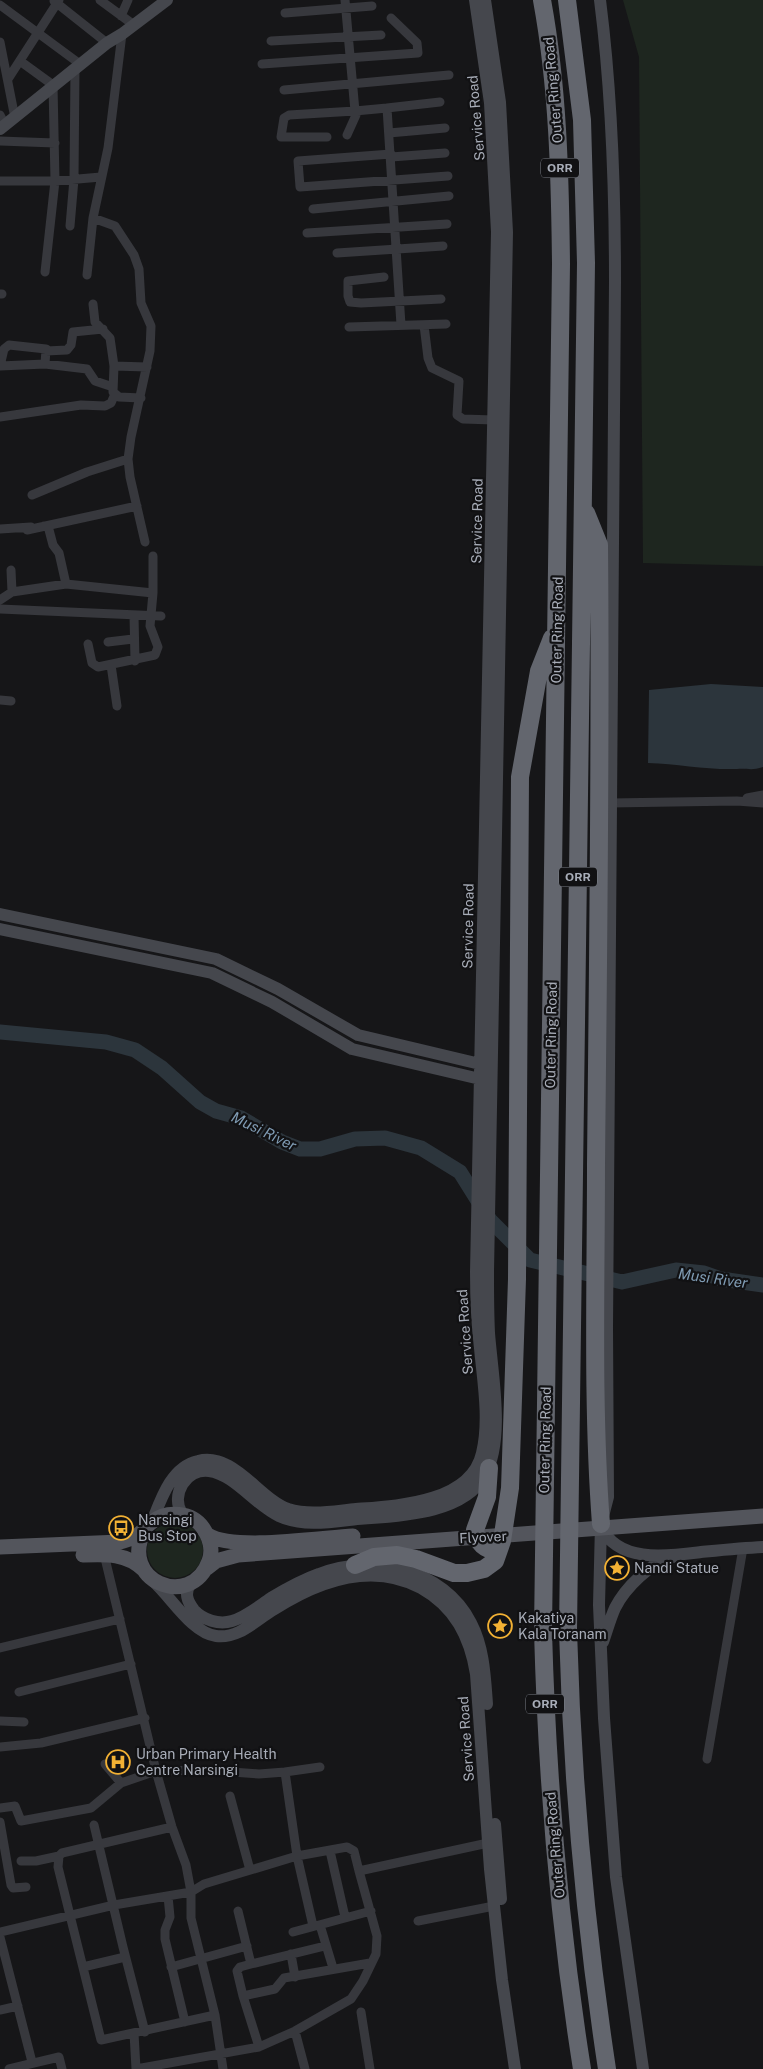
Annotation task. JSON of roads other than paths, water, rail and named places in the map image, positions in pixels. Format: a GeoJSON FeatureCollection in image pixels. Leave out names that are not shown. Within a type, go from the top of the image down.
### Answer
{"type":"FeatureCollection","features":[{"type":"Feature","properties":{"kind":"highway","name":"Outer Ring Road"},"geometry":{"type":"LineString","coordinates":[[542,0],[553,74],[560,178],[561,313],[543,1571],[548,1750],[563,1930],[582,2069]]}},
{"type":"Feature","properties":{"kind":"highway","name":"Outer Ring Road"},"geometry":{"type":"LineString","coordinates":[[568,0],[578,71],[584,167],[584,508],[568,1570],[572,1728],[583,1883],[607,2069]]}},
{"type":"Feature","properties":{"kind":"highway"},"geometry":{"type":"LineString","coordinates":[[584,508],[599,545],[601,774],[596,1211],[601,1328],[597,1471],[600,1524]]}},
{"type":"Feature","properties":{"kind":"highway"},"geometry":{"type":"LineString","coordinates":[[355,1565],[374,1557],[397,1555],[454,1573],[467,1573],[484,1569],[495,1561],[502,1541],[510,1488],[517,1279],[520,1105],[520,777],[539,671],[556,627]]}},
{"type":"Feature","properties":{"kind":"highway"},"geometry":{"type":"LineString","coordinates":[[489,1468],[487,1497],[475,1530],[479,1543],[491,1550],[498,1551]]}},
{"type":"Feature","properties":{"kind":"main road"},"geometry":{"type":"LineString","coordinates":[[5,122],[106,43],[122,34],[167,0]]}},
{"type":"Feature","properties":{"kind":"main road","name":"Service Road"},"geometry":{"type":"LineString","coordinates":[[475,0],[486,68],[496,188],[497,289],[480,1064],[484,1118]]}},
{"type":"Feature","properties":{"kind":"main road","name":"Service Road"},"geometry":{"type":"LineString","coordinates":[[148,1525],[177,1473],[198,1461],[208,1460],[226,1464],[270,1500],[279,1505],[303,1512],[328,1512],[408,1504],[437,1497],[461,1482],[476,1469],[484,1444],[482,1272],[484,1118],[507,232],[500,102],[485,0]]}},
{"type":"Feature","properties":{"kind":"main road"},"geometry":{"type":"LineString","coordinates":[[600,0],[607,58],[614,178],[610,1160],[601,1328]]}},
{"type":"Feature","properties":{"kind":"main road"},"geometry":{"type":"LineString","coordinates":[[0,914],[216,959],[278,989],[358,1035],[480,1064]]}},
{"type":"Feature","properties":{"kind":"main road"},"geometry":{"type":"LineString","coordinates":[[0,928],[212,973],[272,1002],[352,1049],[480,1078]]}},
{"type":"Feature","properties":{"kind":"main road","name":"Service Road"},"geometry":{"type":"LineString","coordinates":[[182,1514],[177,1503],[180,1488],[189,1477],[202,1471],[220,1474],[268,1510],[280,1516],[291,1520],[316,1523],[411,1514],[439,1507],[471,1491],[484,1478],[489,1468],[494,1445],[495,1414],[482,1272]]}},
{"type":"Feature","properties":{"kind":"main road","name":"Flyover"},"geometry":{"type":"LineString","coordinates":[[207,1568],[238,1549],[763,1506]]}},
{"type":"Feature","properties":{"kind":"main road"},"geometry":{"type":"LineString","coordinates":[[0,1547],[120,1542],[135,1537],[148,1525],[171,1514],[182,1514],[193,1518],[208,1535],[211,1551],[207,1568],[200,1576],[191,1583],[177,1587],[163,1585],[147,1574],[134,1561],[120,1556],[104,1554],[0,1558]]}},
{"type":"Feature","properties":{"kind":"main road","name":"Flyover"},"geometry":{"type":"LineString","coordinates":[[208,1535],[238,1549],[763,1516]]}},
{"type":"Feature","properties":{"kind":"main road"},"geometry":{"type":"LineString","coordinates":[[600,1524],[606,1537],[615,1545],[630,1551],[651,1555],[681,1555],[763,1547]]}},
{"type":"Feature","properties":{"kind":"main road"},"geometry":{"type":"LineString","coordinates":[[600,1524],[599,1604],[604,1718],[616,1876],[643,2069]]}},
{"type":"Feature","properties":{"kind":"main road"},"geometry":{"type":"LineString","coordinates":[[147,1574],[138,1549],[140,1538],[148,1525]]}},
{"type":"Feature","properties":{"kind":"main road"},"geometry":{"type":"LineString","coordinates":[[601,1646],[615,1608],[625,1593],[655,1566],[668,1558],[681,1555]]}},
{"type":"Feature","properties":{"kind":"main road","name":"Service Road"},"geometry":{"type":"LineString","coordinates":[[191,1583],[187,1589],[186,1596],[196,1612],[214,1622],[225,1623],[244,1616],[312,1576],[355,1565],[376,1564],[401,1569],[434,1584],[450,1594],[462,1606],[478,1641],[483,1660],[502,1900],[514,2006],[524,2069]]}},
{"type":"Feature","properties":{"kind":"main road","name":"Service Road"},"geometry":{"type":"LineString","coordinates":[[147,1574],[187,1617],[202,1630],[214,1636],[238,1633],[299,1595],[342,1578],[374,1574],[411,1582],[431,1594],[460,1622],[473,1659],[494,1906],[515,2069]]}},
{"type":"Feature","properties":{"kind":"street"},"geometry":{"type":"LineString","coordinates":[[100,0],[134,25]]}},
{"type":"Feature","properties":{"kind":"street"},"geometry":{"type":"LineString","coordinates":[[121,16],[128,0]]}},
{"type":"Feature","properties":{"kind":"street"},"geometry":{"type":"LineString","coordinates":[[8,79],[38,34],[56,1],[106,43]]}},
{"type":"Feature","properties":{"kind":"street"},"geometry":{"type":"LineString","coordinates":[[346,4],[349,58],[356,115],[347,135]]}},
{"type":"Feature","properties":{"kind":"street"},"geometry":{"type":"LineString","coordinates":[[285,13],[346,4],[372,6]]}},
{"type":"Feature","properties":{"kind":"street"},"geometry":{"type":"LineString","coordinates":[[0,5],[77,66],[74,179],[70,226]]}},
{"type":"Feature","properties":{"kind":"street"},"geometry":{"type":"LineString","coordinates":[[262,64],[418,53],[418,43],[391,18]]}},
{"type":"Feature","properties":{"kind":"street"},"geometry":{"type":"LineString","coordinates":[[87,275],[93,218],[108,148],[122,34]]}},
{"type":"Feature","properties":{"kind":"street"},"geometry":{"type":"LineString","coordinates":[[271,41],[381,34]]}},
{"type":"Feature","properties":{"kind":"street"},"geometry":{"type":"LineString","coordinates":[[0,42],[8,79],[5,122]]}},
{"type":"Feature","properties":{"kind":"street"},"geometry":{"type":"LineString","coordinates":[[20,61],[53,85],[55,181],[45,272]]}},
{"type":"Feature","properties":{"kind":"street"},"geometry":{"type":"LineString","coordinates":[[284,90],[449,75]]}},
{"type":"Feature","properties":{"kind":"street"},"geometry":{"type":"LineString","coordinates":[[327,137],[281,137],[284,118],[289,115],[355,111],[440,102]]}},
{"type":"Feature","properties":{"kind":"street"},"geometry":{"type":"LineString","coordinates":[[387,108],[401,325]]}},
{"type":"Feature","properties":{"kind":"street"},"geometry":{"type":"LineString","coordinates":[[389,133],[445,128]]}},
{"type":"Feature","properties":{"kind":"street"},"geometry":{"type":"LineString","coordinates":[[0,141],[55,143]]}},
{"type":"Feature","properties":{"kind":"street"},"geometry":{"type":"LineString","coordinates":[[445,153],[298,160],[300,187],[448,176]]}},
{"type":"Feature","properties":{"kind":"street"},"geometry":{"type":"LineString","coordinates":[[0,181],[55,181],[101,178]]}},
{"type":"Feature","properties":{"kind":"street"},"geometry":{"type":"LineString","coordinates":[[313,208],[449,196]]}},
{"type":"Feature","properties":{"kind":"street"},"geometry":{"type":"LineString","coordinates":[[93,218],[110,223],[120,230],[138,263],[140,297],[151,326],[147,367],[131,437],[128,459],[144,542]]}},
{"type":"Feature","properties":{"kind":"street"},"geometry":{"type":"LineString","coordinates":[[307,233],[446,224]]}},
{"type":"Feature","properties":{"kind":"street"},"geometry":{"type":"LineString","coordinates":[[337,253],[442,246]]}},
{"type":"Feature","properties":{"kind":"street"},"geometry":{"type":"LineString","coordinates":[[384,277],[348,281],[350,302],[441,299]]}},
{"type":"Feature","properties":{"kind":"street"},"geometry":{"type":"LineString","coordinates":[[0,417],[81,405],[105,406],[111,403],[114,391],[114,366],[110,338],[95,322],[93,304]]}},
{"type":"Feature","properties":{"kind":"street"},"geometry":{"type":"LineString","coordinates":[[350,327],[446,324]]}},
{"type":"Feature","properties":{"kind":"street"},"geometry":{"type":"LineString","coordinates":[[424,325],[428,358],[432,368],[459,381],[457,415],[463,419],[494,420]]}},
{"type":"Feature","properties":{"kind":"street"},"geometry":{"type":"LineString","coordinates":[[103,329],[73,332],[71,346],[67,350],[46,351],[46,349],[7,345],[4,349],[0,366],[45,364],[87,369],[95,381],[114,391],[119,396],[141,398]]}},
{"type":"Feature","properties":{"kind":"street"},"geometry":{"type":"LineString","coordinates":[[45,364],[46,351]]}},
{"type":"Feature","properties":{"kind":"street"},"geometry":{"type":"LineString","coordinates":[[114,366],[147,367]]}},
{"type":"Feature","properties":{"kind":"street"},"geometry":{"type":"LineString","coordinates":[[32,495],[87,472],[128,459]]}},
{"type":"Feature","properties":{"kind":"street"},"geometry":{"type":"LineString","coordinates":[[27,530],[137,506]]}},
{"type":"Feature","properties":{"kind":"street"},"geometry":{"type":"LineString","coordinates":[[0,528],[48,526]]}},
{"type":"Feature","properties":{"kind":"street"},"geometry":{"type":"LineString","coordinates":[[48,526],[53,545],[59,553],[66,584]]}},
{"type":"Feature","properties":{"kind":"street"},"geometry":{"type":"LineString","coordinates":[[88,644],[93,665],[111,665],[135,661],[152,656],[157,652],[150,626],[156,616],[153,593],[153,556]]}},
{"type":"Feature","properties":{"kind":"street"},"geometry":{"type":"LineString","coordinates":[[11,570],[12,592]]}},
{"type":"Feature","properties":{"kind":"street"},"geometry":{"type":"LineString","coordinates":[[0,600],[12,592],[66,584],[153,593]]}},
{"type":"Feature","properties":{"kind":"street"},"geometry":{"type":"LineString","coordinates":[[0,609],[8,611],[156,616]]}},
{"type":"Feature","properties":{"kind":"street"},"geometry":{"type":"LineString","coordinates":[[134,615],[133,639],[135,661]]}},
{"type":"Feature","properties":{"kind":"street"},"geometry":{"type":"LineString","coordinates":[[108,642],[133,639]]}},
{"type":"Feature","properties":{"kind":"street"},"geometry":{"type":"LineString","coordinates":[[111,665],[117,706]]}},
{"type":"Feature","properties":{"kind":"street"},"geometry":{"type":"LineString","coordinates":[[0,700],[11,701]]}},
{"type":"Feature","properties":{"kind":"street"},"geometry":{"type":"LineString","coordinates":[[737,801],[763,795]]}},
{"type":"Feature","properties":{"kind":"street"},"geometry":{"type":"LineString","coordinates":[[610,803],[737,801],[763,803]]}},
{"type":"Feature","properties":{"kind":"street"},"geometry":{"type":"LineString","coordinates":[[707,1759],[743,1548]]}},
{"type":"Feature","properties":{"kind":"street"},"geometry":{"type":"LineString","coordinates":[[104,1554],[145,1718],[156,1771],[172,1828],[186,1865],[191,1892],[191,1918],[215,2015],[223,2069]]}},
{"type":"Feature","properties":{"kind":"street"},"geometry":{"type":"LineString","coordinates":[[0,1648],[120,1619]]}},
{"type":"Feature","properties":{"kind":"street"},"geometry":{"type":"LineString","coordinates":[[20,1692],[131,1664]]}},
{"type":"Feature","properties":{"kind":"street"},"geometry":{"type":"LineString","coordinates":[[0,1747],[41,1743],[145,1718]]}},
{"type":"Feature","properties":{"kind":"street"},"geometry":{"type":"LineString","coordinates":[[0,1721],[24,1722]]}},
{"type":"Feature","properties":{"kind":"street"},"geometry":{"type":"LineString","coordinates":[[105,1764],[121,1783]]}},
{"type":"Feature","properties":{"kind":"street"},"geometry":{"type":"LineString","coordinates":[[0,1808],[15,1806],[21,1821],[91,1808],[121,1783],[156,1771],[212,1770],[259,1774],[320,1766]]}},
{"type":"Feature","properties":{"kind":"street"},"geometry":{"type":"LineString","coordinates":[[285,1772],[297,1856],[317,1926],[333,1968]]}},
{"type":"Feature","properties":{"kind":"street"},"geometry":{"type":"LineString","coordinates":[[230,1796],[250,1870]]}},
{"type":"Feature","properties":{"kind":"street"},"geometry":{"type":"LineString","coordinates":[[0,1822],[11,1885],[13,1888],[26,1886]]}},
{"type":"Feature","properties":{"kind":"street"},"geometry":{"type":"LineString","coordinates":[[94,1825],[125,1957],[146,2032]]}},
{"type":"Feature","properties":{"kind":"street"},"geometry":{"type":"LineString","coordinates":[[21,1861],[36,1861],[59,1856],[172,1828]]}},
{"type":"Feature","properties":{"kind":"street"},"geometry":{"type":"LineString","coordinates":[[359,1871],[488,1843]]}},
{"type":"Feature","properties":{"kind":"street"},"geometry":{"type":"LineString","coordinates":[[0,1932],[114,1905],[191,1892],[204,1884],[297,1856],[351,1847],[377,1936],[376,1954],[352,1999],[295,2031],[259,2047],[136,2069],[134,2033]]}},
{"type":"Feature","properties":{"kind":"street"},"geometry":{"type":"LineString","coordinates":[[330,1850],[345,1917]]}},
{"type":"Feature","properties":{"kind":"street"},"geometry":{"type":"LineString","coordinates":[[59,1856],[58,1866],[101,2040],[146,2032],[215,2015]]}},
{"type":"Feature","properties":{"kind":"street"},"geometry":{"type":"LineString","coordinates":[[168,1896],[170,1917],[165,1930],[165,1939],[185,2022]]}},
{"type":"Feature","properties":{"kind":"street"},"geometry":{"type":"LineString","coordinates":[[418,1921],[494,1906]]}},
{"type":"Feature","properties":{"kind":"street"},"geometry":{"type":"LineString","coordinates":[[238,1911],[251,1964]]}},
{"type":"Feature","properties":{"kind":"street"},"geometry":{"type":"LineString","coordinates":[[294,1932],[371,1911]]}},
{"type":"Feature","properties":{"kind":"street"},"geometry":{"type":"LineString","coordinates":[[0,1936],[32,2062]]}},
{"type":"Feature","properties":{"kind":"street"},"geometry":{"type":"LineString","coordinates":[[171,1967],[247,1946]]}},
{"type":"Feature","properties":{"kind":"street"},"geometry":{"type":"LineString","coordinates":[[259,2047],[237,1971],[251,1964],[325,1946]]}},
{"type":"Feature","properties":{"kind":"street"},"geometry":{"type":"LineString","coordinates":[[290,1954],[295,1976]]}},
{"type":"Feature","properties":{"kind":"street"},"geometry":{"type":"LineString","coordinates":[[83,1967],[125,1957]]}},
{"type":"Feature","properties":{"kind":"street"},"geometry":{"type":"LineString","coordinates":[[243,1996],[275,1989],[284,1978],[370,1963]]}},
{"type":"Feature","properties":{"kind":"street"},"geometry":{"type":"LineString","coordinates":[[0,2010],[18,2006]]}},
{"type":"Feature","properties":{"kind":"street"},"geometry":{"type":"LineString","coordinates":[[361,2012],[370,2069]]}},
{"type":"Feature","properties":{"kind":"street"},"geometry":{"type":"LineString","coordinates":[[295,2031],[305,2069]]}},
{"type":"Feature","properties":{"kind":"street"},"geometry":{"type":"LineString","coordinates":[[10,2069],[32,2062],[59,2057],[62,2069]]}},
{"type":"Feature","properties":{"kind":"waterway","name":"Musi River"},"geometry":{"type":"LineString","coordinates":[[0,1032],[106,1042],[135,1050],[162,1068],[200,1102],[216,1111],[241,1118],[282,1142],[300,1149],[320,1149],[355,1139],[385,1138],[421,1148],[460,1172],[490,1220],[530,1260],[622,1282],[676,1270],[704,1273],[721,1279],[763,1285]]}},
{"type":"Feature","properties":{"kind":"place","name":"Narsingi Bus Stop"},"geometry":{"type":"Point","coordinates":[121,1528]}},
{"type":"Feature","properties":{"kind":"place","name":"Nandi Statue"},"geometry":{"type":"Point","coordinates":[617,1568]}},
{"type":"Feature","properties":{"kind":"place","name":"Kakatiya Kala Toranam"},"geometry":{"type":"Point","coordinates":[500,1626]}},
{"type":"Feature","properties":{"kind":"place","name":"Urban Primary Health Centre Narsingi"},"geometry":{"type":"Point","coordinates":[118,1762]}}]}
